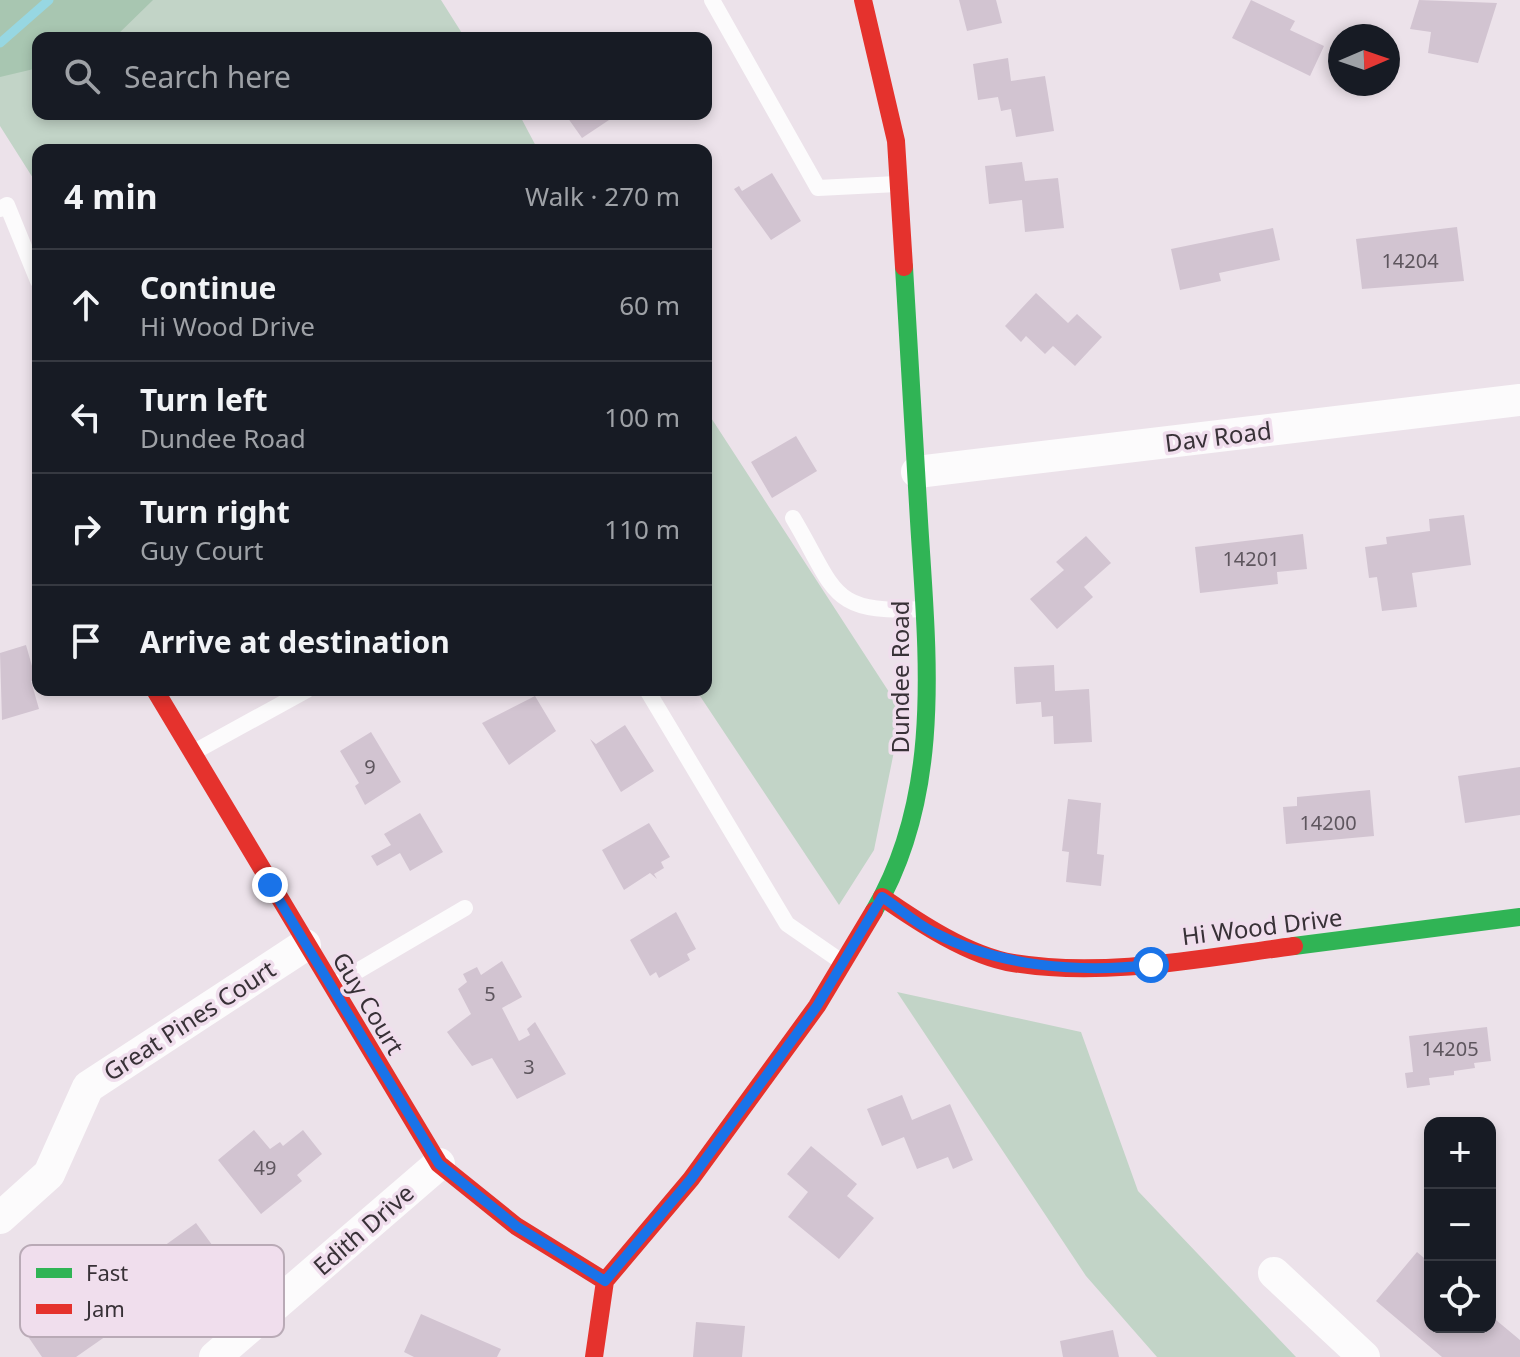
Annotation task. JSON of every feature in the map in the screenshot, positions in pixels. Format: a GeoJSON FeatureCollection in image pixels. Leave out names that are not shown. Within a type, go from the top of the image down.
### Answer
{"type":"FeatureCollection","features":[{"type":"Feature","properties":{"kind":"street","name":"Dundee Road"},"geometry":{"type":"LineString","coordinates":[[605,1281],[691,1179],[817,1006],[882,897],[910,831],[925,757],[924,609],[896,141],[863,0]]}},
{"type":"Feature","properties":{"kind":"street","name":"Dav Road"},"geometry":{"type":"LineString","coordinates":[[917,472],[1520,400]]}},
{"type":"Feature","properties":{"kind":"street","name":"Guy Court"},"geometry":{"type":"LineString","coordinates":[[159,696],[439,1164],[516,1226],[605,1281]]}},
{"type":"Feature","properties":{"kind":"street","name":"Hi Wood Drive"},"geometry":{"type":"LineString","coordinates":[[882,897],[933,932],[1011,963],[1125,968],[1520,917]]}},
{"type":"Feature","properties":{"kind":"street","name":"Great Pines Court"},"geometry":{"type":"LineString","coordinates":[[0,1218],[49,1174],[88,1087],[305,945]]}},
{"type":"Feature","properties":{"kind":"street","name":"Edith Drive"},"geometry":{"type":"LineString","coordinates":[[284,1298],[439,1164]]}},
{"type":"Feature","properties":{"kind":"street"},"geometry":{"type":"LineString","coordinates":[[1274,1273],[1364,1357]]}},
{"type":"Feature","properties":{"kind":"street"},"geometry":{"type":"LineString","coordinates":[[594,1357],[605,1281]]}},
{"type":"Feature","properties":{"kind":"street","name":"Edith Drive"},"geometry":{"type":"LineString","coordinates":[[215,1357],[238,1337]]}},
{"type":"Feature","properties":{"kind":"lane"},"geometry":{"type":"LineString","coordinates":[[712,0],[818,188],[899,184]]}},
{"type":"Feature","properties":{"kind":"lane"},"geometry":{"type":"LineString","coordinates":[[0,209],[7,205],[32,266]]}},
{"type":"Feature","properties":{"kind":"lane"},"geometry":{"type":"LineString","coordinates":[[793,518],[840,598],[861,608],[880,611],[924,609]]}},
{"type":"Feature","properties":{"kind":"lane"},"geometry":{"type":"LineString","coordinates":[[192,753],[296,696]]}},
{"type":"Feature","properties":{"kind":"lane"},"geometry":{"type":"LineString","coordinates":[[651,696],[787,924],[843,963]]}},
{"type":"Feature","properties":{"kind":"lane"},"geometry":{"type":"LineString","coordinates":[[331,987],[465,908]]}},
{"type":"Feature","properties":{"kind":"green space"},"geometry":{"type":"Polygon","coordinates":[[[0,0],[441,0],[461,32],[32,32],[32,120],[522,120],[535,144],[32,144],[32,177],[0,126],[0,0]]]}},
{"type":"Feature","properties":{"kind":"green space"},"geometry":{"type":"Polygon","coordinates":[[[0,0],[153,0],[120,32],[32,32],[32,69],[0,77],[0,0]]]}},
{"type":"Feature","properties":{"kind":"green space"},"geometry":{"type":"Polygon","coordinates":[[[712,419],[902,712],[874,850],[839,905],[700,696],[712,696],[712,419]]]}},
{"type":"Feature","properties":{"kind":"green space"},"geometry":{"type":"Polygon","coordinates":[[[897,992],[1081,1032],[1138,1191],[1296,1357],[1157,1357],[1086,1276],[897,992]]]}},
{"type":"Feature","properties":{"kind":"building"},"geometry":{"type":"Polygon","coordinates":[[[959,0],[996,0],[1002,23],[967,31],[959,0]]]}},
{"type":"Feature","properties":{"kind":"building"},"geometry":{"type":"Polygon","coordinates":[[[1251,0],[1295,21],[1290,30],[1324,46],[1310,76],[1232,38],[1251,0]]]}},
{"type":"Feature","properties":{"kind":"building"},"geometry":{"type":"Polygon","coordinates":[[[1419,0],[1497,3],[1478,63],[1428,53],[1431,32],[1410,29],[1419,0]]]}},
{"type":"Feature","properties":{"kind":"building"},"geometry":{"type":"Polygon","coordinates":[[[1008,58],[1011,81],[1045,76],[1054,131],[1016,137],[1011,109],[1001,111],[998,97],[978,100],[973,64],[1008,58]]]}},
{"type":"Feature","properties":{"kind":"building"},"geometry":{"type":"Polygon","coordinates":[[[569,120],[609,120],[582,138],[569,120]]]}},
{"type":"Feature","properties":{"kind":"building"},"geometry":{"type":"Polygon","coordinates":[[[1022,162],[1025,181],[1058,178],[1064,228],[1025,232],[1022,200],[989,204],[985,166],[1022,162]]]}},
{"type":"Feature","properties":{"kind":"building"},"geometry":{"type":"Polygon","coordinates":[[[772,173],[801,221],[771,240],[734,189],[739,186],[742,191],[772,173]]]}},
{"type":"Feature","properties":{"kind":"building"},"geometry":{"type":"Polygon","coordinates":[[[1457,227],[1464,281],[1362,289],[1356,239],[1457,227]]]}},
{"type":"Feature","properties":{"kind":"building"},"geometry":{"type":"Polygon","coordinates":[[[1273,228],[1280,260],[1219,273],[1221,281],[1180,290],[1171,249],[1273,228]]]}},
{"type":"Feature","properties":{"kind":"building"},"geometry":{"type":"Polygon","coordinates":[[[1036,293],[1068,323],[1077,314],[1102,337],[1075,366],[1053,346],[1045,354],[1026,336],[1021,342],[1005,326],[1036,293]]]}},
{"type":"Feature","properties":{"kind":"building"},"geometry":{"type":"Polygon","coordinates":[[[796,436],[817,471],[772,498],[751,462],[796,436]]]}},
{"type":"Feature","properties":{"kind":"building"},"geometry":{"type":"Polygon","coordinates":[[[1464,515],[1471,565],[1412,573],[1417,607],[1382,611],[1377,577],[1369,578],[1365,547],[1387,544],[1386,537],[1430,531],[1429,519],[1464,515]]]}},
{"type":"Feature","properties":{"kind":"building"},"geometry":{"type":"Polygon","coordinates":[[[1303,534],[1307,569],[1277,572],[1278,584],[1200,593],[1195,547],[1303,534]]]}},
{"type":"Feature","properties":{"kind":"building"},"geometry":{"type":"Polygon","coordinates":[[[1086,536],[1111,563],[1084,587],[1093,597],[1057,629],[1030,599],[1064,570],[1056,562],[1086,536]]]}},
{"type":"Feature","properties":{"kind":"building"},"geometry":{"type":"Polygon","coordinates":[[[26,645],[32,666],[32,696],[35,696],[39,709],[2,720],[0,653],[26,645]]]}},
{"type":"Feature","properties":{"kind":"building"},"geometry":{"type":"Polygon","coordinates":[[[1054,665],[1055,691],[1089,689],[1092,742],[1054,744],[1053,716],[1042,717],[1041,702],[1016,704],[1014,667],[1054,665]]]}},
{"type":"Feature","properties":{"kind":"building"},"geometry":{"type":"Polygon","coordinates":[[[535,696],[556,731],[509,765],[482,723],[535,696]]]}},
{"type":"Feature","properties":{"kind":"building"},"geometry":{"type":"Polygon","coordinates":[[[625,725],[654,771],[621,792],[590,739],[596,744],[625,725]]]}},
{"type":"Feature","properties":{"kind":"building"},"geometry":{"type":"Polygon","coordinates":[[[371,732],[401,782],[365,805],[355,786],[359,783],[340,751],[371,732]]]}},
{"type":"Feature","properties":{"kind":"building"},"geometry":{"type":"Polygon","coordinates":[[[1520,767],[1520,815],[1465,823],[1458,776],[1520,767]]]}},
{"type":"Feature","properties":{"kind":"building"},"geometry":{"type":"Polygon","coordinates":[[[1370,790],[1374,836],[1286,844],[1283,807],[1297,806],[1297,797],[1370,790]]]}},
{"type":"Feature","properties":{"kind":"building"},"geometry":{"type":"Polygon","coordinates":[[[1068,799],[1101,803],[1097,854],[1104,855],[1101,886],[1066,882],[1069,852],[1062,851],[1068,799]]]}},
{"type":"Feature","properties":{"kind":"building"},"geometry":{"type":"Polygon","coordinates":[[[420,813],[443,852],[410,871],[400,853],[377,866],[371,856],[391,845],[384,834],[420,813]]]}},
{"type":"Feature","properties":{"kind":"building"},"geometry":{"type":"Polygon","coordinates":[[[649,823],[670,857],[661,862],[664,868],[654,874],[657,879],[650,873],[624,890],[602,850],[649,823]]]}},
{"type":"Feature","properties":{"kind":"building"},"geometry":{"type":"Polygon","coordinates":[[[676,912],[696,949],[687,954],[690,960],[659,978],[656,972],[650,976],[630,940],[676,912]]]}},
{"type":"Feature","properties":{"kind":"building"},"geometry":{"type":"Polygon","coordinates":[[[502,961],[522,997],[502,1008],[519,1041],[530,1035],[527,1029],[535,1022],[566,1074],[517,1099],[492,1058],[472,1066],[447,1032],[471,1014],[458,989],[467,982],[463,974],[477,967],[481,975],[502,961]]]}},
{"type":"Feature","properties":{"kind":"building"},"geometry":{"type":"Polygon","coordinates":[[[1487,1027],[1491,1061],[1474,1063],[1475,1068],[1454,1071],[1454,1075],[1429,1078],[1430,1085],[1407,1088],[1405,1073],[1413,1072],[1409,1036],[1487,1027]]]}},
{"type":"Feature","properties":{"kind":"building"},"geometry":{"type":"Polygon","coordinates":[[[902,1095],[912,1120],[950,1104],[973,1160],[953,1169],[948,1157],[917,1169],[904,1137],[882,1146],[867,1109],[902,1095]]]}},
{"type":"Feature","properties":{"kind":"building"},"geometry":{"type":"Polygon","coordinates":[[[254,1130],[270,1149],[280,1142],[283,1146],[303,1130],[322,1154],[297,1175],[302,1181],[261,1214],[218,1160],[254,1130]]]}},
{"type":"Feature","properties":{"kind":"building"},"geometry":{"type":"Polygon","coordinates":[[[811,1146],[857,1184],[847,1196],[874,1218],[839,1259],[788,1217],[808,1192],[787,1174],[811,1146]]]}},
{"type":"Feature","properties":{"kind":"building"},"geometry":{"type":"Polygon","coordinates":[[[196,1223],[212,1245],[165,1245],[196,1223]]]}},
{"type":"Feature","properties":{"kind":"building"},"geometry":{"type":"Polygon","coordinates":[[[1417,1252],[1424,1258],[1424,1333],[1496,1333],[1496,1320],[1520,1340],[1520,1357],[1442,1357],[1376,1301],[1417,1252]]]}},
{"type":"Feature","properties":{"kind":"building"},"geometry":{"type":"Polygon","coordinates":[[[421,1314],[501,1349],[497,1357],[414,1357],[404,1352],[421,1314]]]}},
{"type":"Feature","properties":{"kind":"building"},"geometry":{"type":"Polygon","coordinates":[[[696,1322],[745,1326],[742,1357],[693,1357],[696,1322]]]}},
{"type":"Feature","properties":{"kind":"building"},"geometry":{"type":"Polygon","coordinates":[[[1113,1330],[1119,1357],[1063,1357],[1060,1341],[1113,1330]]]}},
{"type":"Feature","properties":{"kind":"building"},"geometry":{"type":"Polygon","coordinates":[[[105,1337],[76,1357],[42,1357],[29,1338],[105,1337]]]}},
{"type":"Feature","properties":{"kind":"waterway"},"geometry":{"type":"LineString","coordinates":[[0,43],[49,0]]}},
{"type":"Feature","properties":{"kind":"traffic: fast"},"geometry":{"type":"LineString","coordinates":[[874,911],[896,866],[912,819],[926,721],[925,621],[904,267]]}},
{"type":"Feature","properties":{"kind":"traffic: fast"},"geometry":{"type":"LineString","coordinates":[[1294,946],[1520,917]]}},
{"type":"Feature","properties":{"kind":"traffic: jam"},"geometry":{"type":"LineString","coordinates":[[863,0],[896,141],[904,267]]}},
{"type":"Feature","properties":{"kind":"traffic: jam"},"geometry":{"type":"LineString","coordinates":[[159,696],[439,1164],[516,1226],[605,1281]]}},
{"type":"Feature","properties":{"kind":"traffic: jam"},"geometry":{"type":"LineString","coordinates":[[882,897],[962,946],[1013,963],[1082,968],[1154,965],[1294,946]]}},
{"type":"Feature","properties":{"kind":"traffic: jam"},"geometry":{"type":"LineString","coordinates":[[594,1357],[605,1281],[691,1179],[817,1006],[874,911]]}},
{"type":"Feature","properties":{"kind":"route"},"geometry":{"type":"LineString","coordinates":[[270,885],[439,1164],[516,1226],[605,1281],[691,1179],[817,1006],[882,897],[933,932],[1011,963],[1125,968],[1151,965]]}}]}
